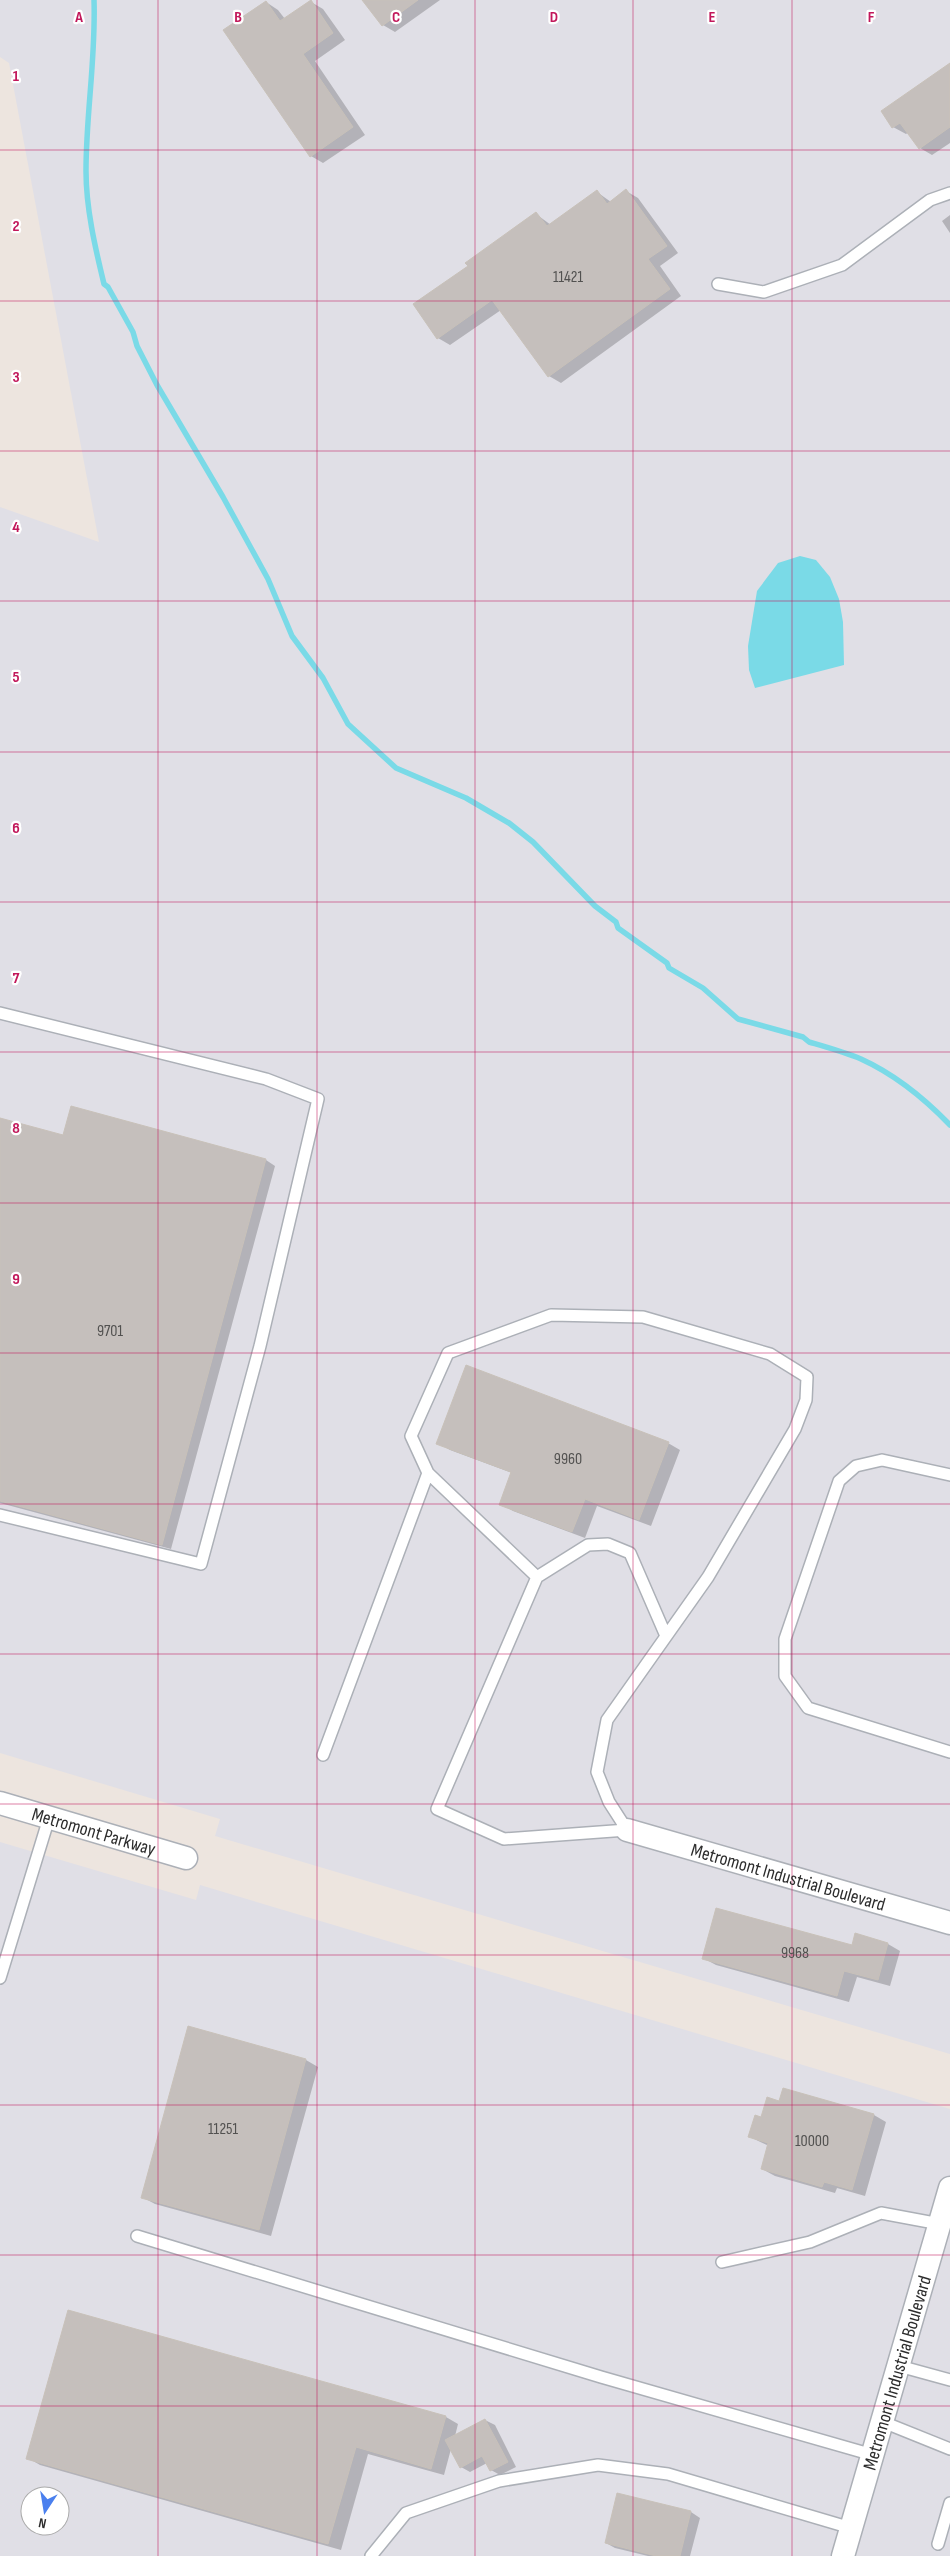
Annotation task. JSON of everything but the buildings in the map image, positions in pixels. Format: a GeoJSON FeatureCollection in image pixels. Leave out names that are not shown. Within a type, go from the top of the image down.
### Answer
{"type":"FeatureCollection","features":[{"type":"Feature","properties":{"kind":"street","name":"Metromont Parkway"},"geometry":{"type":"LineString","coordinates":[[0,1803],[186,1858]]}},
{"type":"Feature","properties":{"kind":"street","name":"Metromont Industrial Boulevard"},"geometry":{"type":"LineString","coordinates":[[627,1830],[950,1922]]}},
{"type":"Feature","properties":{"kind":"street","name":"Metromont Industrial Boulevard"},"geometry":{"type":"LineString","coordinates":[[843,2556],[950,2188]]}},
{"type":"Feature","properties":{"kind":"lane"},"geometry":{"type":"LineString","coordinates":[[718,284],[764,292],[842,265],[930,200],[950,193]]}},
{"type":"Feature","properties":{"kind":"lane"},"geometry":{"type":"LineString","coordinates":[[0,1013],[266,1079],[318,1099],[260,1346],[201,1564],[0,1515]]}},
{"type":"Feature","properties":{"kind":"lane"},"geometry":{"type":"LineString","coordinates":[[537,1577],[428,1473],[411,1436],[448,1353],[551,1315],[643,1317],[770,1354],[807,1377],[806,1400],[795,1429],[708,1577],[666,1636],[606,1720],[597,1772],[608,1802],[627,1830],[504,1839],[437,1810],[537,1577],[588,1545],[608,1544],[630,1553],[666,1636]]}},
{"type":"Feature","properties":{"kind":"lane"},"geometry":{"type":"LineString","coordinates":[[950,1474],[882,1460],[856,1466],[839,1481],[785,1640],[785,1676],[808,1708],[950,1752]]}},
{"type":"Feature","properties":{"kind":"lane"},"geometry":{"type":"LineString","coordinates":[[323,1755],[428,1473]]}},
{"type":"Feature","properties":{"kind":"lane"},"geometry":{"type":"LineString","coordinates":[[0,1978],[49,1818]]}},
{"type":"Feature","properties":{"kind":"lane"},"geometry":{"type":"LineString","coordinates":[[722,2262],[810,2242],[881,2213],[940,2224]]}},
{"type":"Feature","properties":{"kind":"lane"},"geometry":{"type":"LineString","coordinates":[[138,2236],[601,2377],[873,2454]]}},
{"type":"Feature","properties":{"kind":"lane"},"geometry":{"type":"LineString","coordinates":[[899,2366],[950,2380]]}},
{"type":"Feature","properties":{"kind":"lane"},"geometry":{"type":"LineString","coordinates":[[883,2422],[950,2449]]}},
{"type":"Feature","properties":{"kind":"lane"},"geometry":{"type":"LineString","coordinates":[[371,2556],[406,2513],[499,2481],[598,2465],[668,2474],[851,2528]]}},
{"type":"Feature","properties":{"kind":"lane"},"geometry":{"type":"LineString","coordinates":[[938,2544],[950,2503]]}},
{"type":"Feature","properties":{"kind":"shaded area"},"geometry":{"type":"Polygon","coordinates":[[[0,0],[950,0],[950,2054],[215,1836],[220,1819],[0,1753],[0,507],[99,542],[9,63],[0,57],[0,0]]]}},
{"type":"Feature","properties":{"kind":"shaded area"},"geometry":{"type":"Polygon","coordinates":[[[0,1842],[196,1900],[200,1885],[950,2109],[950,2556],[0,2556],[0,1842]]]}},
{"type":"Feature","properties":{"kind":"water"},"geometry":{"type":"Polygon","coordinates":[[[800,556],[816,560],[830,577],[839,599],[843,622],[844,665],[755,688],[749,670],[748,646],[757,591],[778,563],[800,556]]]}},
{"type":"Feature","properties":{"kind":"waterway"},"geometry":{"type":"LineString","coordinates":[[94,0],[94,43],[86,149],[86,185],[97,256],[104,284],[108,287],[133,332],[137,346],[157,385],[223,497],[268,579],[292,636],[323,678],[348,724],[396,768],[466,798],[509,823],[533,842],[595,906],[616,922],[618,928],[667,963],[669,968],[703,988],[738,1019],[803,1037],[809,1042],[861,1059],[909,1088],[950,1125]]}}]}
